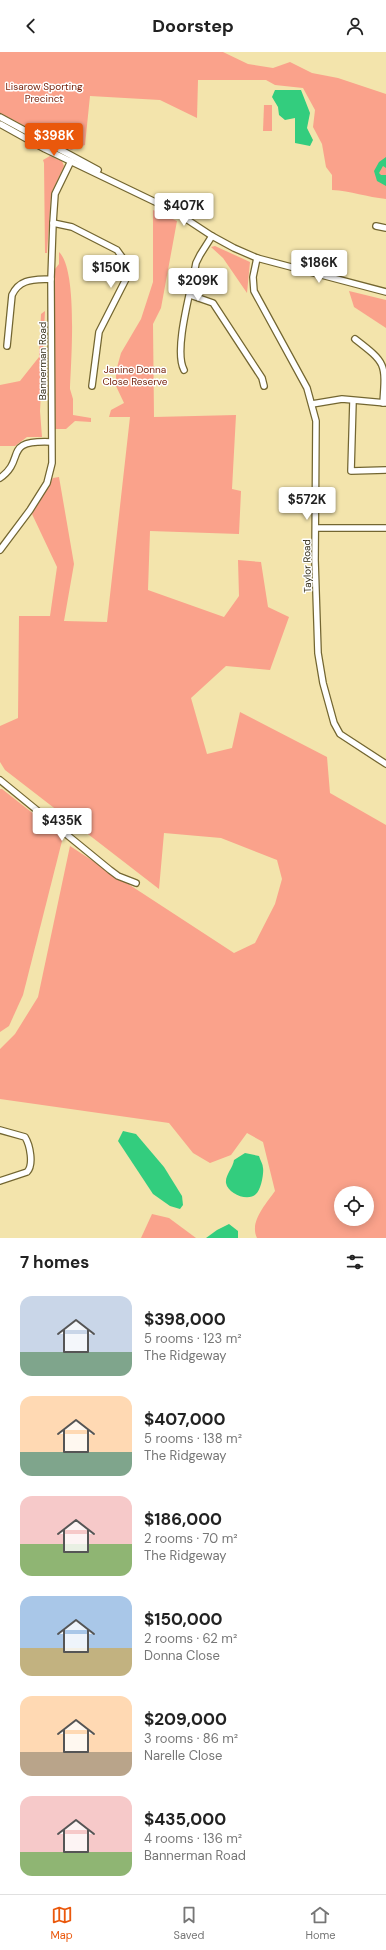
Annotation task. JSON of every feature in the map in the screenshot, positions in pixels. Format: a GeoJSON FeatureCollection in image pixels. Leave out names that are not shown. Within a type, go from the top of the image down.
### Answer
{"type":"FeatureCollection","features":[{"type":"Feature","properties":{"kind":"street"},"geometry":{"type":"LineString","coordinates":[[0,117],[116,182]]}},
{"type":"Feature","properties":{"kind":"street"},"geometry":{"type":"LineString","coordinates":[[0,124],[45,149],[185,216],[212,236],[257,258],[386,292]]}},
{"type":"Feature","properties":{"kind":"street"},"geometry":{"type":"LineString","coordinates":[[39,139],[38,142],[44,145],[45,149]]}},
{"type":"Feature","properties":{"kind":"street"},"geometry":{"type":"LineString","coordinates":[[68,154],[71,161]]}},
{"type":"Feature","properties":{"kind":"street","name":"Bannerman Road"},"geometry":{"type":"LineString","coordinates":[[0,550],[30,510],[46,483],[52,463],[51,279],[53,223],[55,194],[71,161]]}},
{"type":"Feature","properties":{"kind":"street"},"geometry":{"type":"LineString","coordinates":[[53,223],[72,227],[117,250],[127,264],[127,276],[99,332],[92,386]]}},
{"type":"Feature","properties":{"kind":"street"},"geometry":{"type":"LineString","coordinates":[[376,226],[386,228]]}},
{"type":"Feature","properties":{"kind":"street"},"geometry":{"type":"LineString","coordinates":[[184,370],[182,366],[180,343],[196,263],[212,236]]}},
{"type":"Feature","properties":{"kind":"street","name":"Taylor Road"},"geometry":{"type":"LineString","coordinates":[[257,258],[253,277],[254,291],[306,388],[316,421],[315,560],[318,654],[323,683],[334,723],[340,734],[386,764]]}},
{"type":"Feature","properties":{"kind":"street"},"geometry":{"type":"LineString","coordinates":[[7,346],[12,295],[15,288],[29,280],[51,279]]}},
{"type":"Feature","properties":{"kind":"street"},"geometry":{"type":"LineString","coordinates":[[190,295],[213,303],[262,378],[264,386]]}},
{"type":"Feature","properties":{"kind":"street"},"geometry":{"type":"LineString","coordinates":[[312,404],[342,400],[385,403],[384,367],[378,356],[354,339]]}},
{"type":"Feature","properties":{"kind":"street"},"geometry":{"type":"LineString","coordinates":[[353,401],[351,471],[386,470]]}},
{"type":"Feature","properties":{"kind":"street"},"geometry":{"type":"LineString","coordinates":[[0,478],[11,467],[21,446],[33,442],[52,442]]}},
{"type":"Feature","properties":{"kind":"street"},"geometry":{"type":"LineString","coordinates":[[316,528],[386,528]]}},
{"type":"Feature","properties":{"kind":"street"},"geometry":{"type":"LineString","coordinates":[[0,780],[110,870],[118,876],[136,883]]}},
{"type":"Feature","properties":{"kind":"street"},"geometry":{"type":"LineString","coordinates":[[0,1130],[25,1138],[28,1143],[31,1163],[30,1169],[27,1172],[0,1181]]}},
{"type":"Feature","properties":{"kind":"green space","name":"Lisarow Sporting Precinct"},"geometry":{"type":"Polygon","coordinates":[[[0,52],[223,52],[248,64],[273,68],[290,62],[312,73],[338,78],[386,94],[386,199],[332,190],[332,175],[326,167],[322,144],[313,127],[315,110],[303,88],[275,85],[266,80],[198,80],[197,118],[160,100],[90,96],[85,145],[71,150],[0,113],[0,52]]]}},
{"type":"Feature","properties":{"kind":"green space"},"geometry":{"type":"Polygon","coordinates":[[[264,105],[272,105],[272,131],[263,131],[264,105]]]}},
{"type":"Feature","properties":{"kind":"green space"},"geometry":{"type":"Polygon","coordinates":[[[50,156],[62,161],[64,166],[51,194],[47,253],[45,253],[43,160],[50,156]]]}},
{"type":"Feature","properties":{"kind":"green space"},"geometry":{"type":"Polygon","coordinates":[[[184,200],[190,204],[185,209],[187,210],[185,212],[178,208],[184,200]]]}},
{"type":"Feature","properties":{"kind":"green space","name":"Janine Donna Close Reserve"},"geometry":{"type":"Polygon","coordinates":[[[153,210],[177,221],[161,308],[153,324],[154,417],[236,415],[232,489],[241,491],[239,534],[150,531],[148,590],[224,617],[239,596],[238,560],[261,562],[268,607],[289,617],[270,670],[226,666],[191,698],[207,754],[232,748],[240,712],[327,757],[330,793],[386,825],[386,1238],[257,1238],[255,1226],[257,1220],[263,1207],[275,1191],[263,1142],[247,1133],[231,1155],[210,1163],[193,1153],[169,1123],[0,1099],[0,1049],[15,1034],[38,997],[70,846],[234,953],[255,943],[275,904],[282,879],[277,860],[221,838],[164,833],[159,889],[5,770],[0,762],[0,726],[18,718],[19,616],[50,616],[57,567],[32,514],[53,478],[59,477],[74,564],[64,621],[107,622],[130,417],[109,417],[111,410],[124,403],[116,386],[116,371],[121,353],[141,319],[153,282],[153,210]]]}},
{"type":"Feature","properties":{"kind":"green space"},"geometry":{"type":"Polygon","coordinates":[[[215,246],[250,262],[247,293],[223,258],[211,247],[215,246]]]}},
{"type":"Feature","properties":{"kind":"green space"},"geometry":{"type":"Polygon","coordinates":[[[59,252],[65,262],[69,277],[71,296],[72,338],[70,389],[73,399],[73,415],[91,418],[91,422],[75,421],[66,429],[55,429],[55,269],[59,264],[59,252]]]}},
{"type":"Feature","properties":{"kind":"green space"},"geometry":{"type":"Polygon","coordinates":[[[349,291],[386,300],[386,328],[354,307],[349,291]]]}},
{"type":"Feature","properties":{"kind":"green space"},"geometry":{"type":"Polygon","coordinates":[[[45,311],[40,411],[42,437],[27,437],[15,446],[0,446],[0,385],[20,381],[39,357],[41,314],[45,311]]]}},
{"type":"Feature","properties":{"kind":"green space"},"geometry":{"type":"Polygon","coordinates":[[[0,789],[2,789],[63,837],[23,995],[9,1026],[0,1032],[0,789]]]}},
{"type":"Feature","properties":{"kind":"green space"},"geometry":{"type":"Polygon","coordinates":[[[152,1214],[169,1218],[196,1238],[141,1238],[152,1214]]]}},
{"type":"Feature","properties":{"kind":"shaded area"},"geometry":{"type":"Polygon","coordinates":[[[275,90],[301,90],[310,113],[307,128],[313,140],[310,146],[295,143],[295,118],[285,120],[279,115],[278,107],[272,97],[275,90]]]}},
{"type":"Feature","properties":{"kind":"shaded area"},"geometry":{"type":"Polygon","coordinates":[[[386,157],[386,168],[383,166],[379,173],[381,175],[386,175],[386,186],[377,181],[374,171],[379,162],[386,157]]]}},
{"type":"Feature","properties":{"kind":"shaded area"},"geometry":{"type":"Polygon","coordinates":[[[123,1131],[136,1134],[164,1167],[182,1196],[183,1205],[180,1209],[170,1206],[153,1194],[118,1141],[123,1131]]]}},
{"type":"Feature","properties":{"kind":"shaded area"},"geometry":{"type":"Polygon","coordinates":[[[245,1153],[259,1156],[263,1165],[262,1181],[258,1192],[248,1197],[239,1196],[234,1193],[230,1190],[226,1183],[234,1160],[245,1153]]]}},
{"type":"Feature","properties":{"kind":"shaded area"},"geometry":{"type":"Polygon","coordinates":[[[229,1224],[238,1231],[238,1238],[206,1238],[217,1230],[229,1224]]]}}]}
